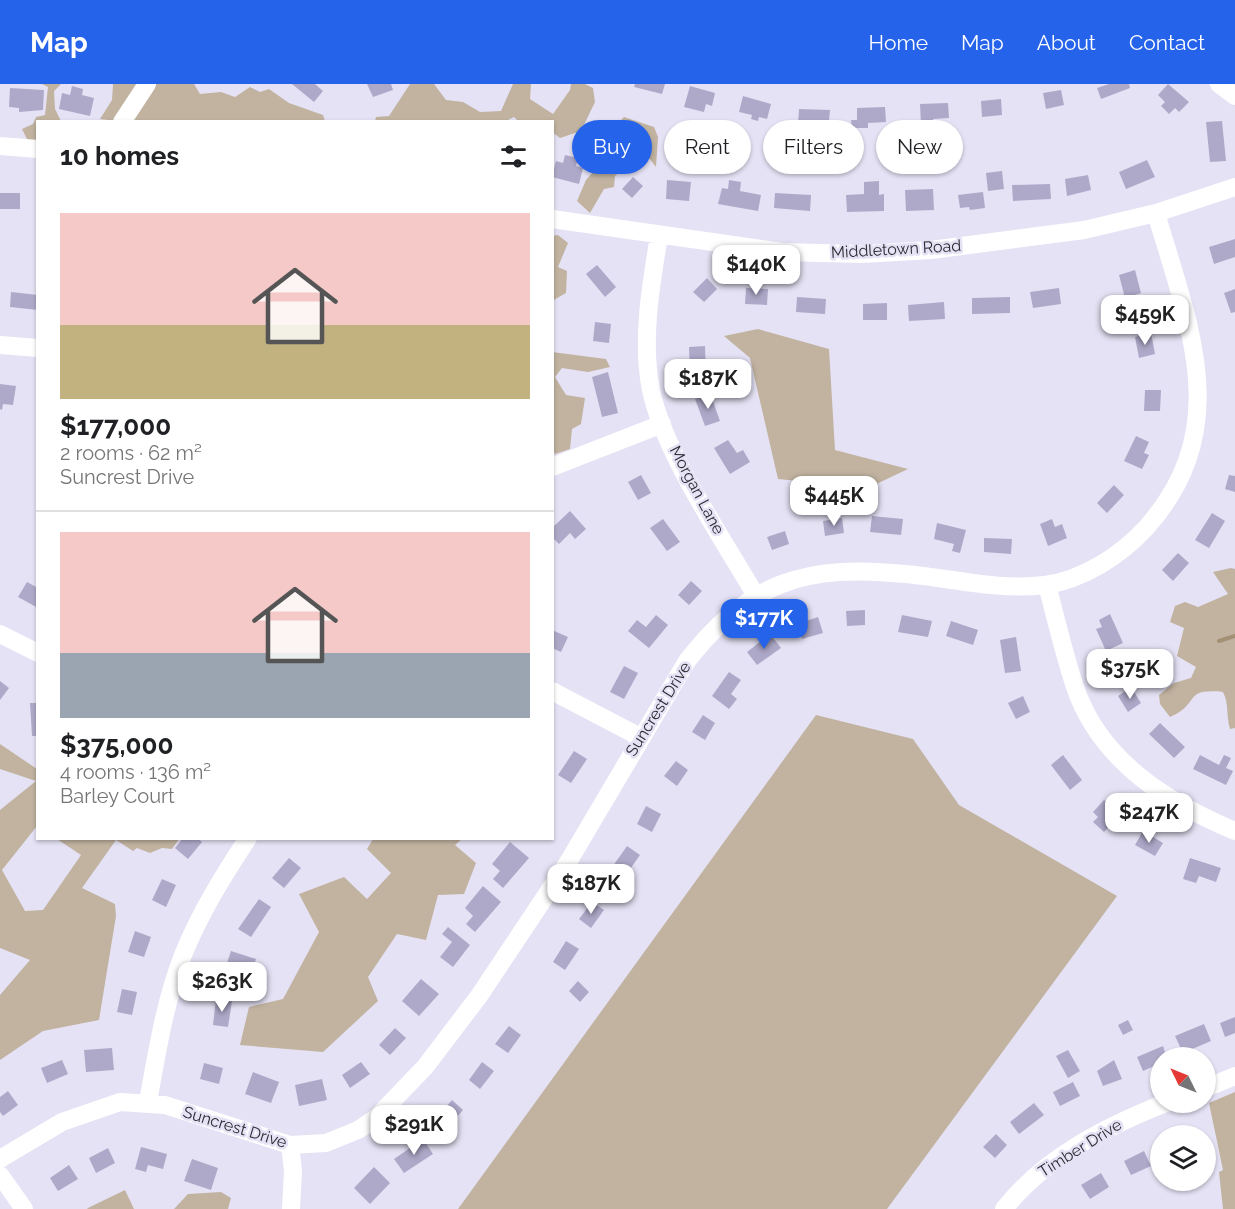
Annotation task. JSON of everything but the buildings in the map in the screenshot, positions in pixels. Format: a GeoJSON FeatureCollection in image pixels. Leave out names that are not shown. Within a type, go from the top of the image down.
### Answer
{"type":"FeatureCollection","features":[{"type":"Feature","properties":{"kind":"street"},"geometry":{"type":"LineString","coordinates":[[124,120],[147,84]]}},
{"type":"Feature","properties":{"kind":"street"},"geometry":{"type":"LineString","coordinates":[[1219,84],[1235,96]]}},
{"type":"Feature","properties":{"kind":"street"},"geometry":{"type":"LineString","coordinates":[[0,146],[36,149]]}},
{"type":"Feature","properties":{"kind":"street","name":"Middletown Road"},"geometry":{"type":"LineString","coordinates":[[554,219],[782,252],[862,254],[932,250],[1084,230],[1156,213],[1235,187]]}},
{"type":"Feature","properties":{"kind":"street","name":"Suncrest Drive"},"geometry":{"type":"LineString","coordinates":[[0,1159],[54,1127],[86,1112],[120,1102],[148,1102],[290,1145],[326,1143],[358,1130],[389,1107],[425,1067],[479,996],[567,864],[687,661],[707,635],[756,596],[793,580],[818,573],[839,571],[906,574],[1003,586],[1047,585],[1103,563],[1138,537],[1169,500],[1183,477],[1194,448],[1200,417],[1198,370],[1182,300],[1156,213]]}},
{"type":"Feature","properties":{"kind":"street","name":"Morgan Lane"},"geometry":{"type":"LineString","coordinates":[[659,236],[654,266],[648,368],[651,391],[662,424],[688,477],[756,596]]}},
{"type":"Feature","properties":{"kind":"street"},"geometry":{"type":"LineString","coordinates":[[0,345],[36,348]]}},
{"type":"Feature","properties":{"kind":"street"},"geometry":{"type":"LineString","coordinates":[[554,466],[662,424]]}},
{"type":"Feature","properties":{"kind":"street"},"geometry":{"type":"LineString","coordinates":[[1047,585],[1075,689],[1102,737],[1116,756],[1158,791],[1190,812],[1235,831]]}},
{"type":"Feature","properties":{"kind":"street"},"geometry":{"type":"LineString","coordinates":[[0,634],[36,652]]}},
{"type":"Feature","properties":{"kind":"street"},"geometry":{"type":"LineString","coordinates":[[554,693],[640,737]]}},
{"type":"Feature","properties":{"kind":"street"},"geometry":{"type":"LineString","coordinates":[[148,1102],[158,1047],[183,956],[201,915],[247,840]]}},
{"type":"Feature","properties":{"kind":"street"},"geometry":{"type":"LineString","coordinates":[[1216,1084],[1235,1076]]}},
{"type":"Feature","properties":{"kind":"street","name":"Timber Drive"},"geometry":{"type":"LineString","coordinates":[[1004,1209],[1018,1191],[1039,1172],[1090,1138],[1125,1119],[1150,1109]]}},
{"type":"Feature","properties":{"kind":"street"},"geometry":{"type":"LineString","coordinates":[[290,1145],[293,1179],[291,1209]]}},
{"type":"Feature","properties":{"kind":"street"},"geometry":{"type":"LineString","coordinates":[[0,1175],[24,1209]]}},
{"type":"Feature","properties":{"kind":"shaded area"},"geometry":{"type":"Polygon","coordinates":[[[42,84],[61,84],[54,91],[55,109],[60,120],[36,120],[36,142],[28,141],[22,129],[33,124],[36,117],[45,115],[48,87],[42,84]]]}},
{"type":"Feature","properties":{"kind":"shaded area"},"geometry":{"type":"Polygon","coordinates":[[[113,84],[143,84],[117,120],[100,119],[112,100],[113,84]]]}},
{"type":"Feature","properties":{"kind":"shaded area"},"geometry":{"type":"Polygon","coordinates":[[[152,84],[194,84],[200,94],[221,92],[235,97],[250,87],[260,92],[269,89],[289,103],[323,115],[325,120],[130,120],[152,84]]]}},
{"type":"Feature","properties":{"kind":"shaded area"},"geometry":{"type":"Polygon","coordinates":[[[410,84],[434,84],[446,100],[463,102],[480,112],[501,111],[513,84],[531,84],[530,99],[553,114],[570,90],[571,84],[585,84],[593,88],[595,102],[586,120],[572,120],[572,134],[560,138],[554,134],[554,120],[517,120],[514,117],[508,120],[375,120],[376,117],[389,116],[410,84]]]}},
{"type":"Feature","properties":{"kind":"shaded area"},"geometry":{"type":"Polygon","coordinates":[[[652,126],[658,137],[656,167],[652,162],[652,126]]]}},
{"type":"Feature","properties":{"kind":"shaded area"},"geometry":{"type":"Polygon","coordinates":[[[591,174],[617,174],[614,187],[604,189],[590,213],[577,201],[586,180],[591,174]]]}},
{"type":"Feature","properties":{"kind":"shaded area"},"geometry":{"type":"Polygon","coordinates":[[[558,235],[568,243],[558,267],[567,271],[566,293],[554,300],[554,236],[558,235]]]}},
{"type":"Feature","properties":{"kind":"shaded area"},"geometry":{"type":"Polygon","coordinates":[[[758,329],[829,349],[835,450],[908,469],[868,488],[778,479],[750,358],[724,336],[758,329]]]}},
{"type":"Feature","properties":{"kind":"shaded area"},"geometry":{"type":"Polygon","coordinates":[[[554,352],[606,359],[610,367],[588,372],[562,368],[555,377],[566,395],[585,398],[581,424],[572,429],[570,449],[555,454],[554,352]]]}},
{"type":"Feature","properties":{"kind":"shaded area"},"geometry":{"type":"Polygon","coordinates":[[[1235,569],[1235,728],[1230,729],[1223,692],[1202,692],[1196,695],[1186,707],[1170,717],[1160,704],[1159,695],[1174,683],[1191,678],[1196,667],[1177,656],[1184,628],[1170,622],[1175,606],[1185,602],[1198,607],[1228,594],[1213,572],[1235,569]]]}},
{"type":"Feature","properties":{"kind":"shaded area"},"geometry":{"type":"Polygon","coordinates":[[[816,715],[913,739],[959,805],[1117,896],[887,1209],[458,1209],[816,715]]]}},
{"type":"Feature","properties":{"kind":"shaded area"},"geometry":{"type":"Polygon","coordinates":[[[0,744],[36,768],[36,781],[0,769],[0,744]]]}},
{"type":"Feature","properties":{"kind":"shaded area"},"geometry":{"type":"Polygon","coordinates":[[[36,781],[36,827],[2,870],[25,911],[43,910],[81,855],[58,840],[116,840],[82,888],[115,904],[116,916],[99,1020],[43,1031],[0,1060],[0,995],[30,960],[0,948],[0,810],[36,781]]]}},
{"type":"Feature","properties":{"kind":"shaded area"},"geometry":{"type":"Polygon","coordinates":[[[116,840],[178,840],[172,849],[162,848],[150,853],[137,848],[133,851],[116,840]]]}},
{"type":"Feature","properties":{"kind":"shaded area"},"geometry":{"type":"Polygon","coordinates":[[[372,840],[461,840],[455,845],[476,863],[464,894],[438,895],[426,940],[397,934],[368,977],[378,1001],[323,1052],[240,1045],[249,1007],[283,999],[319,932],[299,894],[344,877],[367,899],[391,873],[367,849],[372,840]]]}},
{"type":"Feature","properties":{"kind":"shaded area"},"geometry":{"type":"Polygon","coordinates":[[[1235,1092],[1235,1209],[1223,1209],[1219,1172],[1223,1170],[1216,1125],[1214,1125],[1211,1113],[1216,1113],[1216,1100],[1235,1092]]]}},
{"type":"Feature","properties":{"kind":"shaded area"},"geometry":{"type":"Polygon","coordinates":[[[125,1190],[134,1209],[87,1209],[88,1208],[125,1190]]]}},
{"type":"Feature","properties":{"kind":"shaded area"},"geometry":{"type":"Polygon","coordinates":[[[221,1192],[231,1198],[228,1209],[174,1209],[188,1194],[221,1192]]]}},
{"type":"Feature","properties":{"kind":"waterway"},"geometry":{"type":"LineString","coordinates":[[1219,641],[1235,636]]}}]}
